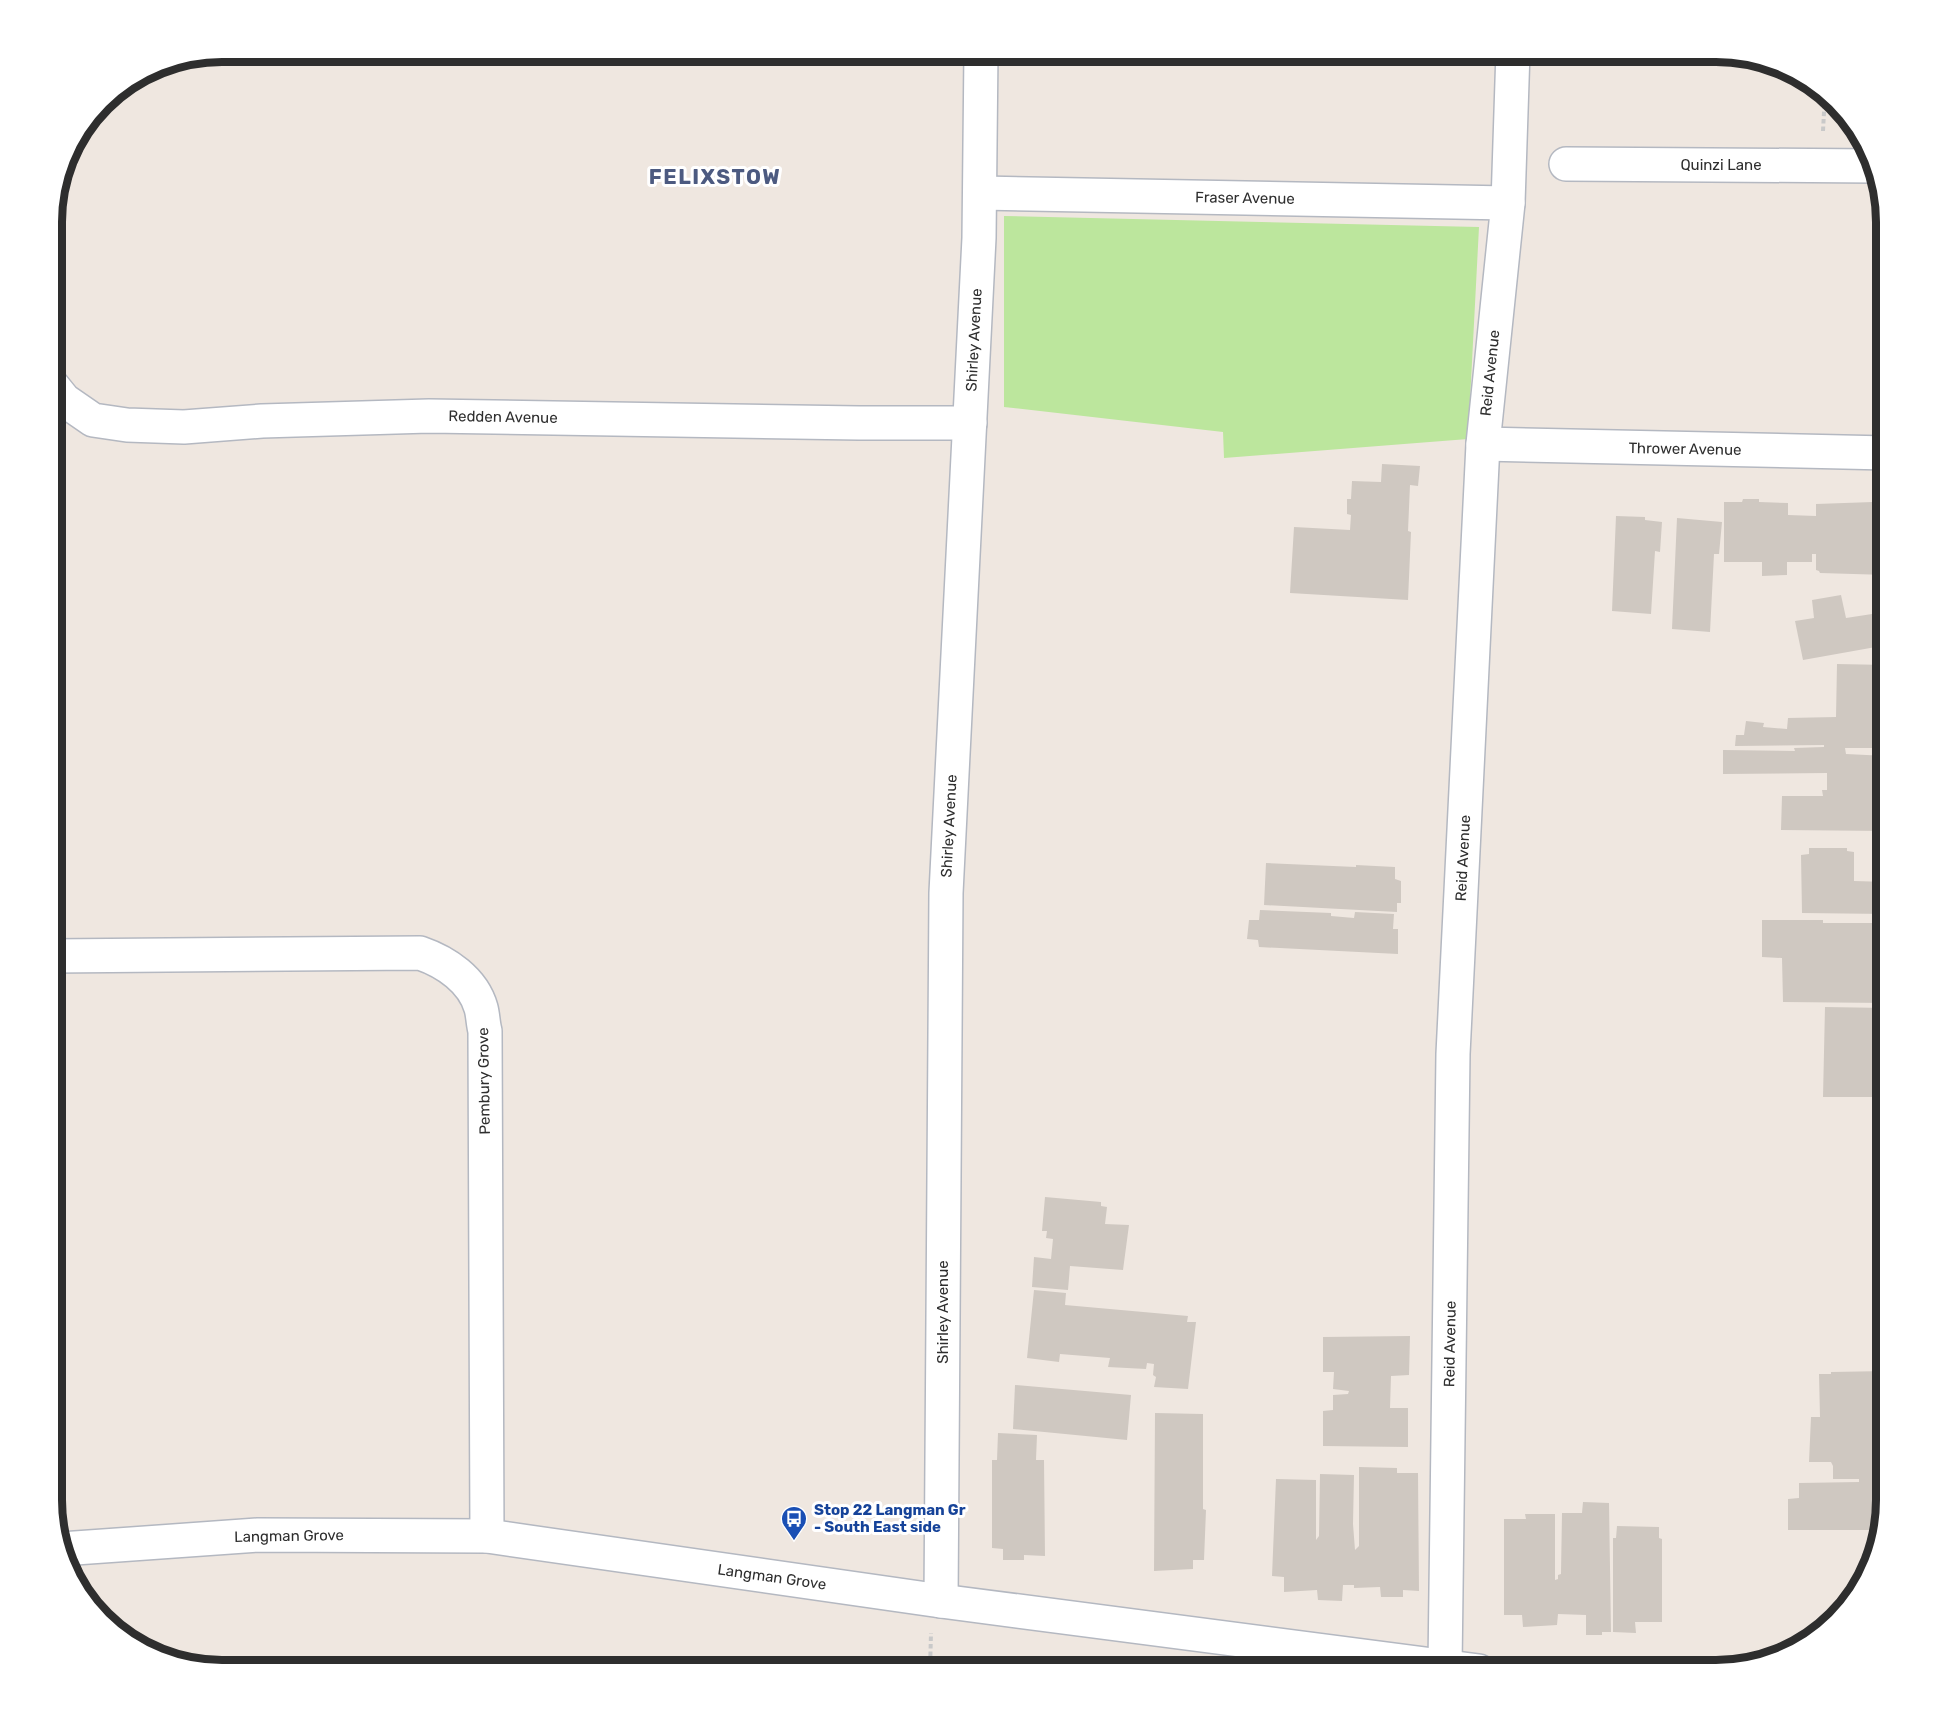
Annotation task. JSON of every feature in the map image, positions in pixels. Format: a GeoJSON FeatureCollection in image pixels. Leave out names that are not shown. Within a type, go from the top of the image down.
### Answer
{"type":"FeatureCollection","features":[{"type":"Feature","properties":{"kind":"street","name":"Shirley Avenue"},"geometry":{"type":"LineString","coordinates":[[941,1601],[946,894],[981,193],[981,62]]}},
{"type":"Feature","properties":{"kind":"street","name":"Reid Avenue"},"geometry":{"type":"LineString","coordinates":[[1428,1660],[1453,1054],[1483,444],[1508,203],[1513,62]]}},
{"type":"Feature","properties":{"kind":"street","name":"Quinzi Lane"},"geometry":{"type":"LineString","coordinates":[[1566,164],[1866,166]]}},
{"type":"Feature","properties":{"kind":"street","name":"Fraser Avenue"},"geometry":{"type":"LineString","coordinates":[[981,193],[1508,203]]}},
{"type":"Feature","properties":{"kind":"street","name":"Redden Avenue"},"geometry":{"type":"LineString","coordinates":[[62,398],[93,420],[127,425],[184,427],[262,421],[429,416],[970,423]]}},
{"type":"Feature","properties":{"kind":"street","name":"Thrower Avenue"},"geometry":{"type":"LineString","coordinates":[[1483,444],[1876,453]]}},
{"type":"Feature","properties":{"kind":"street","name":"Pembury Grove"},"geometry":{"type":"LineString","coordinates":[[62,956],[420,953],[439,960],[465,980],[480,1006],[484,1031],[487,1536]]}},
{"type":"Feature","properties":{"kind":"street","name":"Langman Grove"},"geometry":{"type":"LineString","coordinates":[[69,1548],[258,1535],[487,1536],[941,1601],[1383,1660]]}},
{"type":"Feature","properties":{"kind":"path"},"geometry":{"type":"LineString","coordinates":[[930,1660],[931,1632]]}},
{"type":"Feature","properties":{"kind":"green space"},"geometry":{"type":"Polygon","coordinates":[[[1004,216],[1479,227],[1468,439],[1224,458],[1223,432],[1004,407],[1004,216]]]}},
{"type":"Feature","properties":{"kind":"building"},"geometry":{"type":"Polygon","coordinates":[[[1382,464],[1420,466],[1418,486],[1410,485],[1408,531],[1411,532],[1408,600],[1290,593],[1294,527],[1350,530],[1351,515],[1347,514],[1347,499],[1351,499],[1352,481],[1381,482],[1382,464]]]}},
{"type":"Feature","properties":{"kind":"building"},"geometry":{"type":"Polygon","coordinates":[[[1743,499],[1759,499],[1759,502],[1788,503],[1788,515],[1816,516],[1816,504],[1873,502],[1873,520],[1876,520],[1876,575],[1820,573],[1816,570],[1816,554],[1812,554],[1812,562],[1787,562],[1787,575],[1762,576],[1762,562],[1724,562],[1724,502],[1742,502],[1743,499]]]}},
{"type":"Feature","properties":{"kind":"building"},"geometry":{"type":"Polygon","coordinates":[[[1616,516],[1645,517],[1645,520],[1662,522],[1660,552],[1655,551],[1651,614],[1612,611],[1616,516]]]}},
{"type":"Feature","properties":{"kind":"building"},"geometry":{"type":"Polygon","coordinates":[[[1677,518],[1722,522],[1719,554],[1714,554],[1710,632],[1672,629],[1677,518]]]}},
{"type":"Feature","properties":{"kind":"building"},"geometry":{"type":"Polygon","coordinates":[[[1841,595],[1846,618],[1876,613],[1876,647],[1803,660],[1795,621],[1814,618],[1812,600],[1841,595]]]}},
{"type":"Feature","properties":{"kind":"building"},"geometry":{"type":"Polygon","coordinates":[[[1837,664],[1876,665],[1876,748],[1845,748],[1846,754],[1876,755],[1876,831],[1781,830],[1782,796],[1823,796],[1822,790],[1827,790],[1827,773],[1723,774],[1723,750],[1795,751],[1794,748],[1824,747],[1824,745],[1735,746],[1736,735],[1744,735],[1746,721],[1764,723],[1763,727],[1787,729],[1788,718],[1836,717],[1837,664]]]}},
{"type":"Feature","properties":{"kind":"building"},"geometry":{"type":"Polygon","coordinates":[[[1809,848],[1847,848],[1847,851],[1854,852],[1854,881],[1876,882],[1876,914],[1802,913],[1801,855],[1809,854],[1809,848]]]}},
{"type":"Feature","properties":{"kind":"building"},"geometry":{"type":"Polygon","coordinates":[[[1266,863],[1395,867],[1395,879],[1401,881],[1401,903],[1397,903],[1397,912],[1264,905],[1266,863]]]}},
{"type":"Feature","properties":{"kind":"building"},"geometry":{"type":"Polygon","coordinates":[[[1260,910],[1331,913],[1331,916],[1354,918],[1355,912],[1394,914],[1393,929],[1398,929],[1398,954],[1259,947],[1258,940],[1247,939],[1249,920],[1259,920],[1260,910]]]}},
{"type":"Feature","properties":{"kind":"building"},"geometry":{"type":"Polygon","coordinates":[[[1762,920],[1876,923],[1876,1003],[1783,1002],[1782,958],[1762,957],[1762,920]]]}},
{"type":"Feature","properties":{"kind":"building"},"geometry":{"type":"Polygon","coordinates":[[[1825,1007],[1876,1008],[1876,1097],[1823,1097],[1825,1007]]]}},
{"type":"Feature","properties":{"kind":"building"},"geometry":{"type":"Polygon","coordinates":[[[1045,1197],[1101,1202],[1101,1206],[1107,1207],[1105,1224],[1129,1225],[1123,1270],[1070,1266],[1068,1290],[1032,1287],[1034,1257],[1051,1259],[1053,1239],[1046,1238],[1047,1231],[1042,1231],[1045,1197]]]}},
{"type":"Feature","properties":{"kind":"building"},"geometry":{"type":"Polygon","coordinates":[[[1034,1290],[1066,1293],[1065,1305],[1188,1316],[1187,1322],[1196,1322],[1188,1389],[1154,1387],[1156,1377],[1153,1375],[1154,1364],[1147,1363],[1146,1369],[1108,1367],[1110,1358],[1060,1354],[1059,1362],[1027,1358],[1034,1290]]]}},
{"type":"Feature","properties":{"kind":"building"},"geometry":{"type":"Polygon","coordinates":[[[1410,1336],[1409,1375],[1391,1376],[1390,1408],[1408,1408],[1408,1447],[1323,1446],[1323,1411],[1333,1410],[1333,1395],[1348,1394],[1349,1391],[1333,1389],[1334,1372],[1323,1372],[1323,1337],[1410,1336]]]}},
{"type":"Feature","properties":{"kind":"building"},"geometry":{"type":"Polygon","coordinates":[[[1876,1371],[1876,1511],[1873,1530],[1788,1530],[1788,1499],[1799,1498],[1799,1483],[1859,1482],[1859,1479],[1833,1479],[1831,1462],[1809,1462],[1811,1417],[1820,1417],[1819,1374],[1831,1374],[1831,1372],[1876,1371]]]}},
{"type":"Feature","properties":{"kind":"building"},"geometry":{"type":"Polygon","coordinates":[[[1015,1385],[1131,1395],[1127,1440],[1013,1429],[1015,1385]]]}},
{"type":"Feature","properties":{"kind":"building"},"geometry":{"type":"Polygon","coordinates":[[[1155,1413],[1203,1414],[1203,1509],[1206,1510],[1204,1560],[1193,1560],[1193,1569],[1154,1571],[1155,1413]]]}},
{"type":"Feature","properties":{"kind":"building"},"geometry":{"type":"Polygon","coordinates":[[[998,1433],[1037,1435],[1036,1460],[1044,1460],[1045,1556],[1024,1555],[1024,1560],[1003,1560],[1003,1549],[992,1548],[992,1460],[997,1460],[998,1433]]]}},
{"type":"Feature","properties":{"kind":"building"},"geometry":{"type":"Polygon","coordinates":[[[1359,1467],[1397,1468],[1397,1473],[1418,1473],[1419,1591],[1403,1590],[1403,1597],[1381,1597],[1380,1587],[1354,1588],[1354,1585],[1343,1585],[1342,1601],[1318,1600],[1317,1590],[1284,1592],[1284,1577],[1272,1576],[1276,1479],[1316,1480],[1316,1540],[1319,1536],[1320,1474],[1354,1475],[1355,1550],[1359,1546],[1359,1467]]]}},
{"type":"Feature","properties":{"kind":"building"},"geometry":{"type":"Polygon","coordinates":[[[1583,1502],[1609,1503],[1611,1632],[1602,1632],[1602,1635],[1586,1635],[1586,1615],[1558,1614],[1557,1625],[1523,1627],[1522,1615],[1504,1615],[1504,1519],[1526,1519],[1525,1514],[1555,1514],[1555,1580],[1561,1574],[1562,1513],[1582,1513],[1583,1502]]]}},
{"type":"Feature","properties":{"kind":"building"},"geometry":{"type":"Polygon","coordinates":[[[1617,1526],[1659,1527],[1659,1538],[1662,1539],[1662,1622],[1635,1622],[1636,1633],[1613,1632],[1613,1538],[1616,1538],[1617,1526]]]}},
{"type":"Feature","properties":{"kind":"place","name":"Stop 22 Langman Gr - South East side"},"geometry":{"type":"Point","coordinates":[794,1542]}},
{"type":"Feature","properties":{"kind":"district","name":"FELIXSTOW"},"geometry":{"type":"Point","coordinates":[715,176]}}]}
